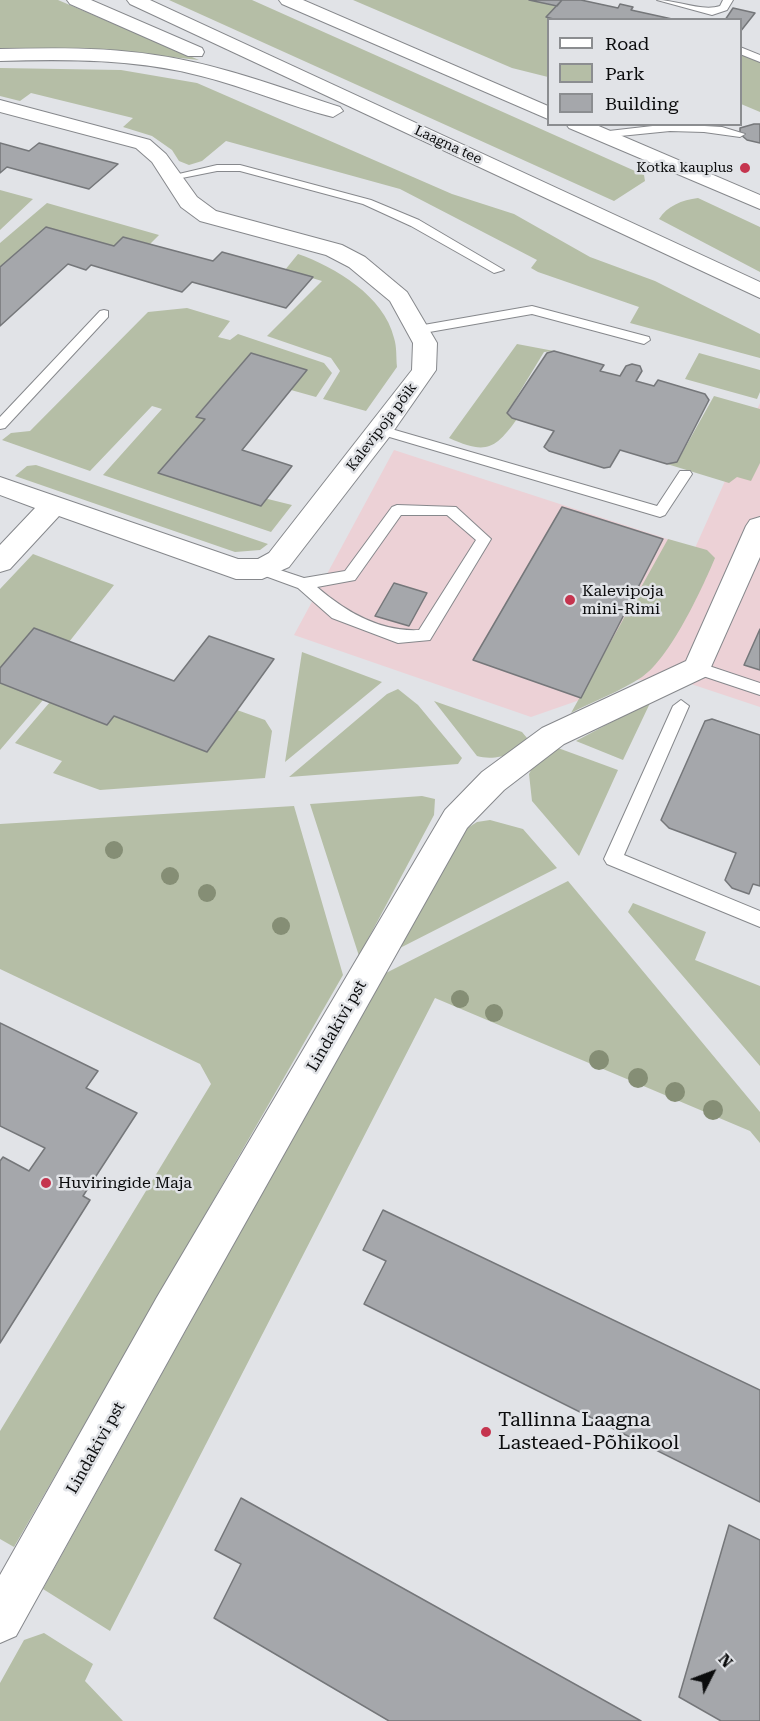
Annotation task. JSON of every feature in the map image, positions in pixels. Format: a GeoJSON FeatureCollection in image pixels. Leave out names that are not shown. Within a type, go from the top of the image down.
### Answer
{"type":"FeatureCollection","features":[{"type":"Feature","properties":{"kind":"main road"},"geometry":{"type":"LineString","coordinates":[[76,0],[318,106]]}},
{"type":"Feature","properties":{"kind":"main road","name":"Laagna tee"},"geometry":{"type":"LineString","coordinates":[[136,0],[760,291]]}},
{"type":"Feature","properties":{"kind":"main road"},"geometry":{"type":"LineString","coordinates":[[288,0],[547,112]]}},
{"type":"Feature","properties":{"kind":"main road"},"geometry":{"type":"LineString","coordinates":[[325,0],[361,16],[443,68]]}},
{"type":"Feature","properties":{"kind":"main road"},"geometry":{"type":"LineString","coordinates":[[0,55],[63,53],[163,62],[205,70],[491,165]]}},
{"type":"Feature","properties":{"kind":"main road","name":"Kalevipoja põik"},"geometry":{"type":"LineString","coordinates":[[0,106],[143,144],[159,158],[189,202],[208,216],[334,250],[357,262],[399,297],[418,330],[425,343],[424,370],[381,430],[279,560],[262,569]]}},
{"type":"Feature","properties":{"kind":"main road"},"geometry":{"type":"LineString","coordinates":[[580,126],[760,204]]}},
{"type":"Feature","properties":{"kind":"main road"},"geometry":{"type":"LineString","coordinates":[[0,486],[236,569],[262,569]]}},
{"type":"Feature","properties":{"kind":"main road"},"geometry":{"type":"LineString","coordinates":[[0,562],[53,506]]}},
{"type":"Feature","properties":{"kind":"main road"},"geometry":{"type":"LineString","coordinates":[[697,668],[760,526]]}},
{"type":"Feature","properties":{"kind":"main road","name":"Lindakivi pst"},"geometry":{"type":"LineString","coordinates":[[0,1620],[172,1312],[456,819],[493,781],[553,736],[697,668]]}},
{"type":"Feature","properties":{"kind":"lane"},"geometry":{"type":"LineString","coordinates":[[663,0],[710,16],[724,8],[728,0]]}},
{"type":"Feature","properties":{"kind":"lane"},"geometry":{"type":"LineString","coordinates":[[742,50],[760,59]]}},
{"type":"Feature","properties":{"kind":"lane"},"geometry":{"type":"LineString","coordinates":[[600,135],[654,128],[707,127],[740,134]]}},
{"type":"Feature","properties":{"kind":"lane"},"geometry":{"type":"LineString","coordinates":[[172,177],[217,168],[240,168],[367,202],[414,223],[498,270]]}},
{"type":"Feature","properties":{"kind":"lane"},"geometry":{"type":"LineString","coordinates":[[418,330],[532,310],[644,340]]}},
{"type":"Feature","properties":{"kind":"lane"},"geometry":{"type":"LineString","coordinates":[[0,425],[104,314]]}},
{"type":"Feature","properties":{"kind":"lane"},"geometry":{"type":"LineString","coordinates":[[381,430],[660,512],[685,474]]}},
{"type":"Feature","properties":{"kind":"lane"},"geometry":{"type":"LineString","coordinates":[[262,569],[303,584],[338,614],[398,637],[424,636],[483,539],[451,510],[397,510],[350,576],[303,584]]}},
{"type":"Feature","properties":{"kind":"lane"},"geometry":{"type":"LineString","coordinates":[[697,668],[760,690]]}},
{"type":"Feature","properties":{"kind":"lane"},"geometry":{"type":"LineString","coordinates":[[681,706],[613,859],[760,919]]}},
{"type":"Feature","properties":{"kind":"shaded area"},"geometry":{"type":"Polygon","coordinates":[[[760,403],[760,707],[688,683],[637,680],[531,717],[294,635],[394,450],[695,548],[760,403]]]}},
{"type":"Feature","properties":{"kind":"green space"},"geometry":{"type":"Polygon","coordinates":[[[0,0],[58,0],[199,60],[103,50],[0,49],[0,0]]]}},
{"type":"Feature","properties":{"kind":"green space"},"geometry":{"type":"Polygon","coordinates":[[[169,0],[252,0],[644,175],[645,181],[614,201],[169,0]]]}},
{"type":"Feature","properties":{"kind":"green space"},"geometry":{"type":"Polygon","coordinates":[[[353,0],[529,0],[557,6],[547,17],[552,18],[547,18],[547,77],[512,68],[353,0]]]}},
{"type":"Feature","properties":{"kind":"green space"},"geometry":{"type":"Polygon","coordinates":[[[742,53],[760,60],[760,112],[742,104],[742,53]]]}},
{"type":"Feature","properties":{"kind":"green space"},"geometry":{"type":"Polygon","coordinates":[[[0,68],[121,70],[197,83],[452,194],[514,214],[590,257],[655,281],[760,334],[760,358],[630,323],[639,307],[538,272],[531,268],[537,260],[400,189],[226,141],[202,161],[189,165],[179,161],[172,150],[152,136],[123,127],[133,118],[31,93],[20,101],[0,96],[0,68]]]}},
{"type":"Feature","properties":{"kind":"green space"},"geometry":{"type":"Polygon","coordinates":[[[0,190],[33,199],[0,230],[0,190]]]}},
{"type":"Feature","properties":{"kind":"green space"},"geometry":{"type":"Polygon","coordinates":[[[698,198],[760,227],[760,272],[659,219],[676,204],[698,198]]]}},
{"type":"Feature","properties":{"kind":"green space"},"geometry":{"type":"Polygon","coordinates":[[[47,203],[159,235],[150,244],[123,237],[114,246],[46,227],[0,267],[0,243],[47,203]]]}},
{"type":"Feature","properties":{"kind":"green space"},"geometry":{"type":"Polygon","coordinates":[[[298,254],[342,275],[356,285],[369,296],[389,323],[395,341],[397,367],[366,411],[323,399],[340,371],[331,358],[267,336],[322,281],[285,270],[298,254]]]}},
{"type":"Feature","properties":{"kind":"green space"},"geometry":{"type":"Polygon","coordinates":[[[187,308],[230,321],[218,337],[230,340],[238,334],[324,363],[332,373],[316,397],[291,390],[307,370],[251,354],[196,416],[205,419],[159,472],[292,505],[271,532],[103,475],[162,409],[152,406],[90,471],[2,440],[11,433],[30,431],[148,312],[187,308]]]}},
{"type":"Feature","properties":{"kind":"green space"},"geometry":{"type":"Polygon","coordinates":[[[517,344],[554,351],[544,352],[507,413],[517,419],[502,438],[488,446],[472,446],[449,438],[517,344]]]}},
{"type":"Feature","properties":{"kind":"green space"},"geometry":{"type":"Polygon","coordinates":[[[699,353],[760,370],[760,392],[757,399],[685,379],[699,353]]]}},
{"type":"Feature","properties":{"kind":"green space"},"geometry":{"type":"Polygon","coordinates":[[[714,396],[760,409],[760,463],[751,481],[737,477],[729,483],[667,464],[677,462],[714,396]]]}},
{"type":"Feature","properties":{"kind":"green space"},"geometry":{"type":"Polygon","coordinates":[[[36,465],[268,544],[260,550],[235,552],[15,476],[27,466],[36,465]]]}},
{"type":"Feature","properties":{"kind":"green space"},"geometry":{"type":"Polygon","coordinates":[[[668,539],[707,550],[715,558],[684,622],[663,655],[642,677],[571,713],[668,539]]]}},
{"type":"Feature","properties":{"kind":"green space"},"geometry":{"type":"Polygon","coordinates":[[[33,554],[114,585],[69,642],[0,668],[0,589],[33,554]]]}},
{"type":"Feature","properties":{"kind":"green space"},"geometry":{"type":"Polygon","coordinates":[[[302,652],[382,682],[285,762],[302,652]]]}},
{"type":"Feature","properties":{"kind":"green space"},"geometry":{"type":"Polygon","coordinates":[[[0,683],[43,700],[0,750],[0,683]]]}},
{"type":"Feature","properties":{"kind":"green space"},"geometry":{"type":"Polygon","coordinates":[[[398,689],[418,705],[462,758],[458,764],[289,777],[387,694],[398,689]]]}},
{"type":"Feature","properties":{"kind":"green space"},"geometry":{"type":"Polygon","coordinates":[[[434,701],[522,732],[527,738],[518,749],[505,755],[491,758],[477,756],[434,701]]]}},
{"type":"Feature","properties":{"kind":"green space"},"geometry":{"type":"Polygon","coordinates":[[[651,701],[623,760],[576,741],[651,701]]]}},
{"type":"Feature","properties":{"kind":"green space"},"geometry":{"type":"Polygon","coordinates":[[[50,702],[107,725],[114,716],[207,752],[237,710],[265,720],[272,731],[265,778],[100,790],[53,773],[62,761],[15,743],[50,702]]]}},
{"type":"Feature","properties":{"kind":"green space"},"geometry":{"type":"Polygon","coordinates":[[[558,748],[618,770],[579,856],[532,801],[529,774],[540,753],[558,748]]]}},
{"type":"Feature","properties":{"kind":"green space"},"geometry":{"type":"Polygon","coordinates":[[[422,796],[435,799],[434,815],[359,956],[310,804],[422,796]]]}},
{"type":"Feature","properties":{"kind":"green space"},"geometry":{"type":"Polygon","coordinates":[[[294,806],[343,975],[14,1547],[0,1539],[0,1431],[211,1084],[200,1064],[0,969],[0,824],[294,806]]]}},
{"type":"Feature","properties":{"kind":"green space"},"geometry":{"type":"Polygon","coordinates":[[[490,820],[523,829],[557,868],[398,949],[466,829],[477,822],[490,820]]]}},
{"type":"Feature","properties":{"kind":"green space"},"geometry":{"type":"Polygon","coordinates":[[[568,881],[760,1112],[760,1143],[750,1131],[435,998],[110,1631],[43,1589],[382,975],[568,881]]]}},
{"type":"Feature","properties":{"kind":"green space"},"geometry":{"type":"Polygon","coordinates":[[[633,903],[706,932],[695,960],[760,986],[760,1066],[628,912],[633,903]]]}},
{"type":"Feature","properties":{"kind":"green space"},"geometry":{"type":"Polygon","coordinates":[[[44,1633],[93,1664],[85,1681],[123,1721],[0,1721],[0,1683],[24,1640],[44,1633]]]}},
{"type":"Feature","properties":{"kind":"building"},"geometry":{"type":"Polygon","coordinates":[[[529,0],[562,0],[557,6],[529,0]]]}},
{"type":"Feature","properties":{"kind":"building"},"geometry":{"type":"Polygon","coordinates":[[[562,0],[581,0],[618,8],[620,4],[633,7],[631,10],[667,18],[550,18],[546,17],[562,0]]]}},
{"type":"Feature","properties":{"kind":"building"},"geometry":{"type":"Polygon","coordinates":[[[733,8],[755,13],[742,29],[742,18],[726,18],[733,8]]]}},
{"type":"Feature","properties":{"kind":"building"},"geometry":{"type":"Polygon","coordinates":[[[760,124],[760,143],[747,140],[740,134],[740,128],[760,124]]]}},
{"type":"Feature","properties":{"kind":"building"},"geometry":{"type":"Polygon","coordinates":[[[0,143],[29,151],[39,143],[118,164],[89,189],[7,167],[0,173],[0,143]]]}},
{"type":"Feature","properties":{"kind":"building"},"geometry":{"type":"Polygon","coordinates":[[[46,227],[114,246],[123,237],[213,261],[222,252],[313,277],[286,308],[192,282],[182,292],[91,265],[86,270],[68,264],[0,326],[0,267],[46,227]]]}},
{"type":"Feature","properties":{"kind":"building"},"geometry":{"type":"Polygon","coordinates":[[[554,351],[604,365],[600,371],[620,376],[626,366],[632,364],[640,366],[642,371],[636,381],[654,386],[658,380],[705,394],[709,400],[677,462],[667,464],[620,450],[610,467],[604,468],[549,451],[544,447],[554,431],[512,418],[507,413],[547,353],[554,351]]]}},
{"type":"Feature","properties":{"kind":"building"},"geometry":{"type":"Polygon","coordinates":[[[251,353],[307,370],[242,450],[292,466],[261,506],[158,473],[205,419],[196,417],[251,353]]]}},
{"type":"Feature","properties":{"kind":"building","name":"Kalevipoja mini-Rimi"},"geometry":{"type":"Polygon","coordinates":[[[562,507],[663,539],[581,698],[473,660],[562,507]]]}},
{"type":"Feature","properties":{"kind":"building"},"geometry":{"type":"Polygon","coordinates":[[[394,583],[427,593],[409,626],[375,616],[394,583]]]}},
{"type":"Feature","properties":{"kind":"building"},"geometry":{"type":"Polygon","coordinates":[[[34,628],[174,681],[209,636],[274,659],[207,752],[114,716],[107,725],[0,683],[0,668],[34,628]]]}},
{"type":"Feature","properties":{"kind":"building"},"geometry":{"type":"Polygon","coordinates":[[[760,629],[760,670],[744,665],[760,629]]]}},
{"type":"Feature","properties":{"kind":"building"},"geometry":{"type":"Polygon","coordinates":[[[712,719],[760,735],[760,886],[753,884],[749,894],[732,888],[725,880],[736,853],[669,828],[661,820],[705,721],[712,719]]]}},
{"type":"Feature","properties":{"kind":"building","name":"Huviringide Maja"},"geometry":{"type":"Polygon","coordinates":[[[0,1023],[98,1071],[86,1088],[137,1113],[83,1196],[90,1200],[0,1343],[0,1161],[3,1157],[29,1171],[45,1148],[0,1126],[0,1023]]]}},
{"type":"Feature","properties":{"kind":"building"},"geometry":{"type":"Polygon","coordinates":[[[383,1210],[760,1390],[760,1502],[364,1304],[386,1261],[363,1250],[383,1210]]]}},
{"type":"Feature","properties":{"kind":"building"},"geometry":{"type":"Polygon","coordinates":[[[241,1498],[641,1721],[389,1721],[214,1618],[241,1564],[215,1550],[241,1498]]]}},
{"type":"Feature","properties":{"kind":"building"},"geometry":{"type":"Polygon","coordinates":[[[729,1525],[760,1540],[760,1721],[721,1721],[679,1697],[729,1525]]]}},
{"type":"Feature","properties":{"kind":"place","name":"Kotka kauplus"},"geometry":{"type":"Point","coordinates":[745,168]}},
{"type":"Feature","properties":{"kind":"place","name":"Kalevipoja mini-Rimi"},"geometry":{"type":"Point","coordinates":[570,600]}},
{"type":"Feature","properties":{"kind":"place","name":"Huviringide Maja"},"geometry":{"type":"Point","coordinates":[46,1183]}},
{"type":"Feature","properties":{"kind":"place","name":"Tallinna Laagna Lasteaed-Põhikool"},"geometry":{"type":"Point","coordinates":[486,1432]}}]}
